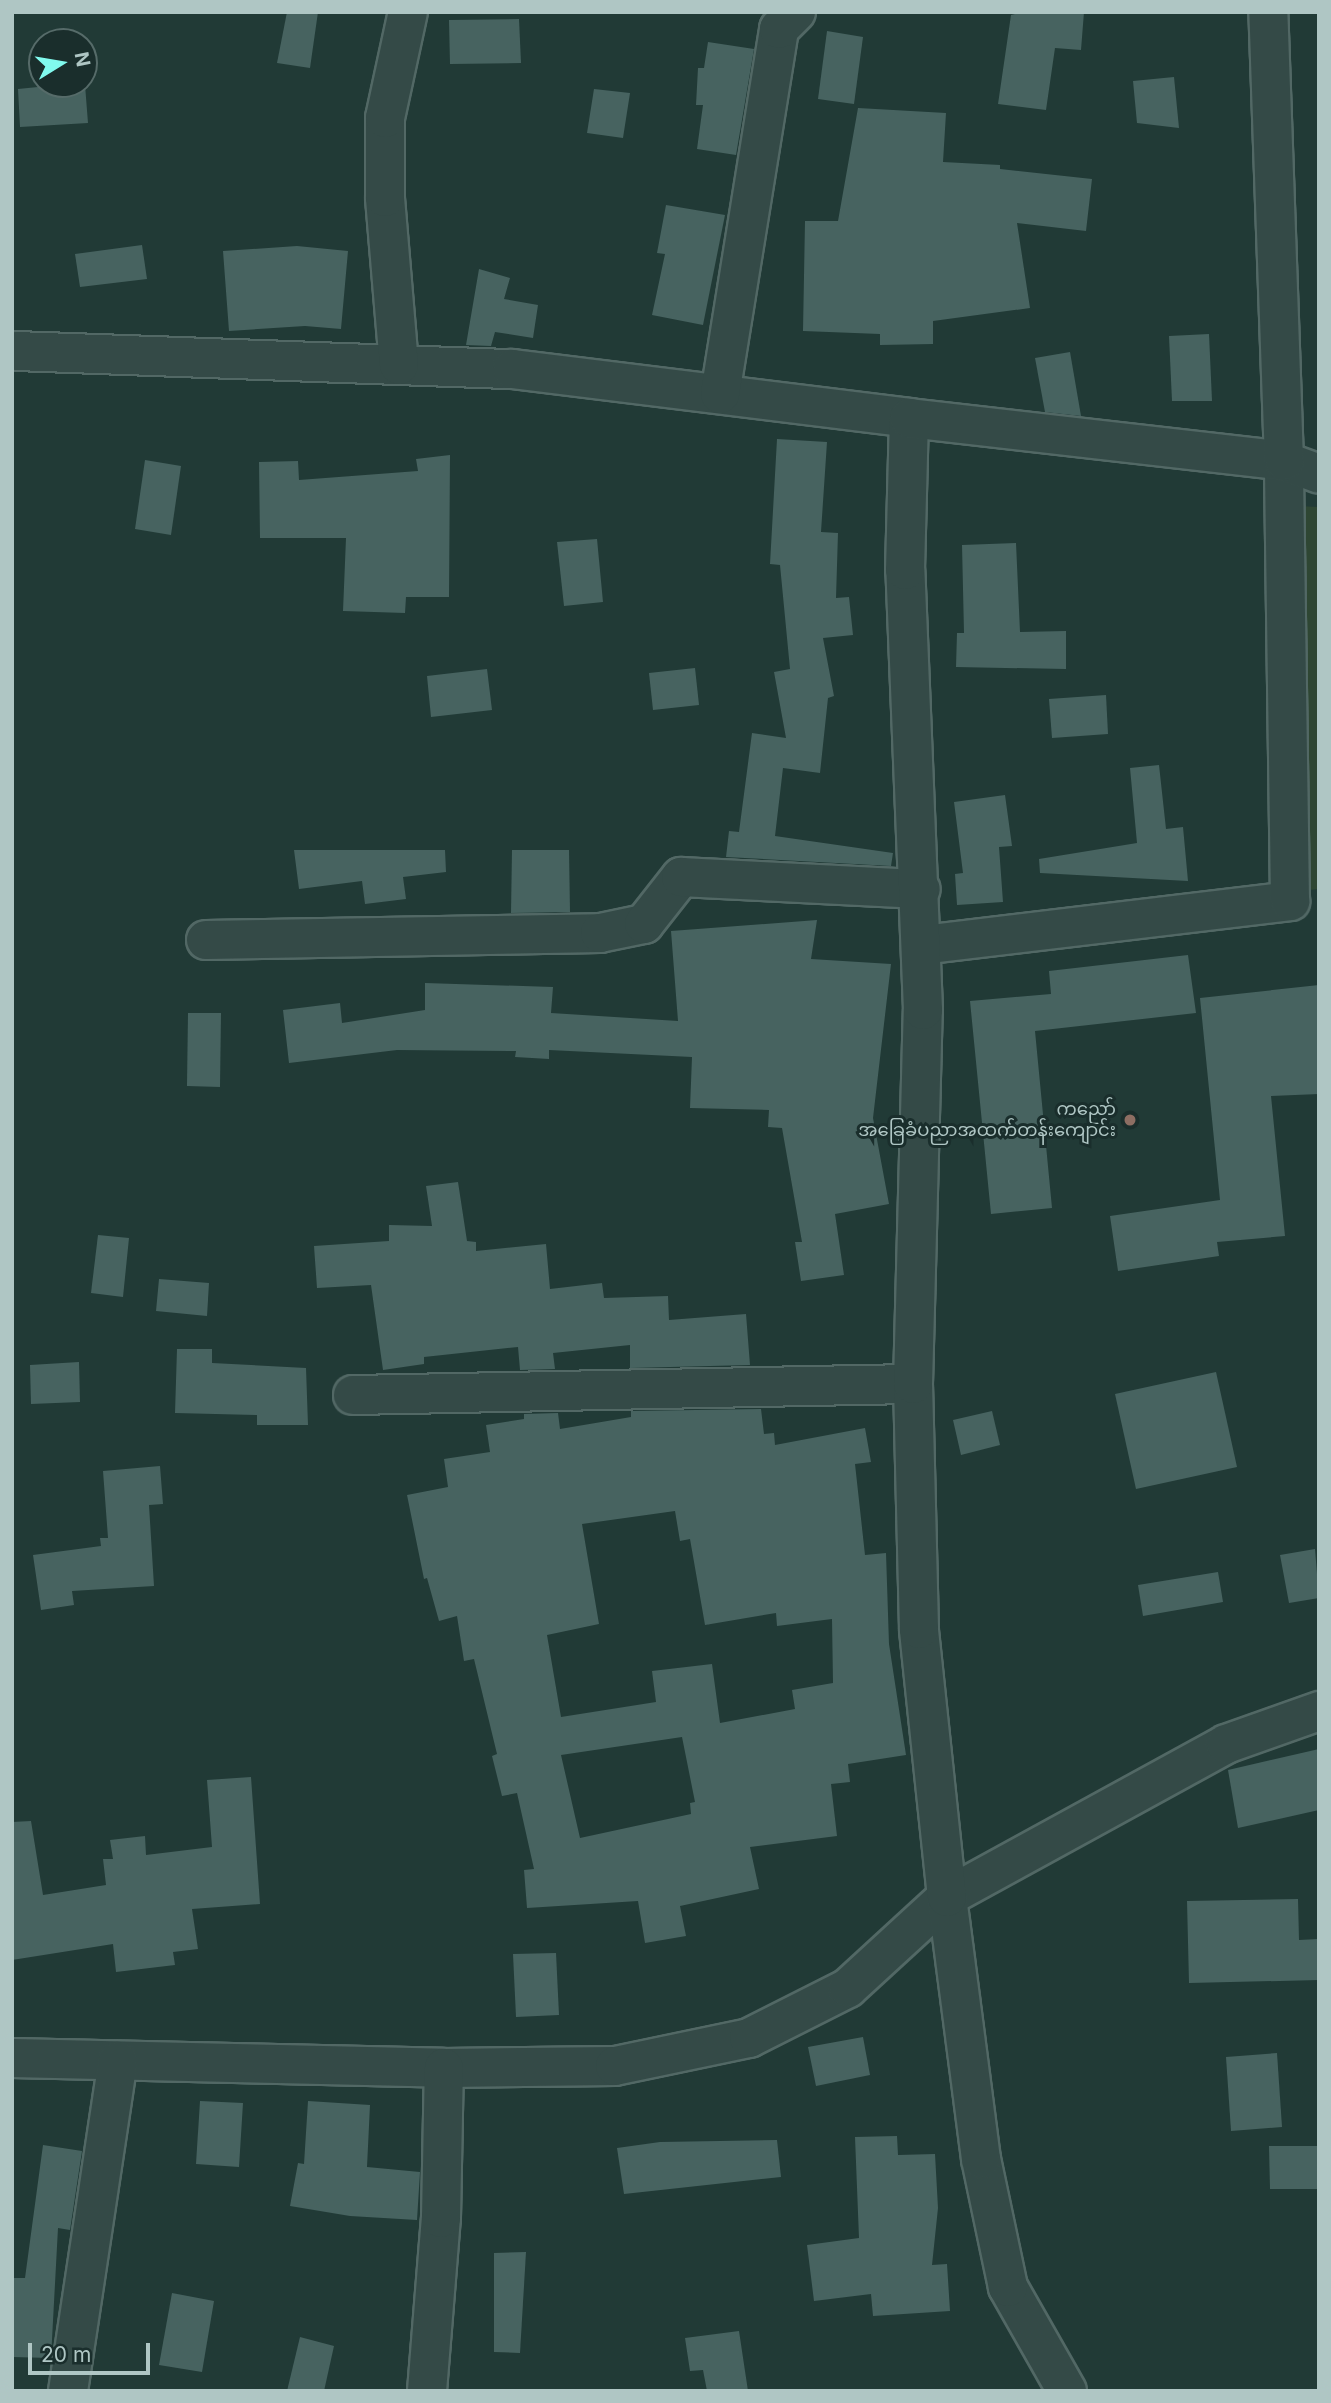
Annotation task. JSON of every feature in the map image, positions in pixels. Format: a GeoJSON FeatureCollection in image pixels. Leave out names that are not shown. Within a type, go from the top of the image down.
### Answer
{"type":"FeatureCollection","features":[{"type":"Feature","properties":{"kind":"street"},"geometry":{"type":"LineString","coordinates":[[399,365],[385,197],[385,118],[408,12]]}},
{"type":"Feature","properties":{"kind":"street"},"geometry":{"type":"LineString","coordinates":[[720,394],[779,29],[796,12]]}},
{"type":"Feature","properties":{"kind":"street"},"geometry":{"type":"LineString","coordinates":[[922,945],[1290,901],[1302,467],[1268,12]]}},
{"type":"Feature","properties":{"kind":"street"},"geometry":{"type":"LineString","coordinates":[[16,351],[512,369],[1302,467]]}},
{"type":"Feature","properties":{"kind":"street"},"geometry":{"type":"LineString","coordinates":[[909,418],[905,570],[922,945],[913,1384],[919,1629],[947,1897],[981,2158],[1008,2287],[1067,2391]]}},
{"type":"Feature","properties":{"kind":"street"},"geometry":{"type":"LineString","coordinates":[[206,940],[600,933],[644,924],[681,877],[921,889]]}},
{"type":"Feature","properties":{"kind":"street"},"geometry":{"type":"LineString","coordinates":[[353,1395],[913,1384]]}},
{"type":"Feature","properties":{"kind":"street"},"geometry":{"type":"LineString","coordinates":[[12,2058],[444,2068],[614,2066],[749,2038],[848,1988],[947,1897],[1226,1744],[1319,1711]]}},
{"type":"Feature","properties":{"kind":"street"},"geometry":{"type":"LineString","coordinates":[[68,2391],[118,2061]]}},
{"type":"Feature","properties":{"kind":"street"},"geometry":{"type":"LineString","coordinates":[[427,2391],[440,2218],[444,2068]]}},
{"type":"Feature","properties":{"kind":"green space"},"geometry":{"type":"Polygon","coordinates":[[[1296,506],[1319,507],[1319,889],[1309,890],[1296,506]]]}},
{"type":"Feature","properties":{"kind":"building"},"geometry":{"type":"Polygon","coordinates":[[[287,12],[318,12],[310,68],[277,63],[287,12]]]}},
{"type":"Feature","properties":{"kind":"building"},"geometry":{"type":"Polygon","coordinates":[[[1023,12],[1084,12],[1081,50],[1055,48],[1046,110],[998,104],[1011,15],[1023,12]]]}},
{"type":"Feature","properties":{"kind":"building"},"geometry":{"type":"Polygon","coordinates":[[[519,19],[521,63],[450,64],[449,20],[519,19]]]}},
{"type":"Feature","properties":{"kind":"building"},"geometry":{"type":"Polygon","coordinates":[[[827,31],[863,37],[854,104],[818,99],[827,31]]]}},
{"type":"Feature","properties":{"kind":"building"},"geometry":{"type":"Polygon","coordinates":[[[708,42],[754,49],[736,155],[697,149],[703,105],[696,105],[698,68],[704,68],[708,42]]]}},
{"type":"Feature","properties":{"kind":"building"},"geometry":{"type":"Polygon","coordinates":[[[1174,77],[1179,128],[1137,123],[1133,81],[1174,77]]]}},
{"type":"Feature","properties":{"kind":"building"},"geometry":{"type":"Polygon","coordinates":[[[28,88],[28,98],[86,98],[88,123],[20,127],[18,89],[28,88]]]}},
{"type":"Feature","properties":{"kind":"building"},"geometry":{"type":"Polygon","coordinates":[[[594,89],[630,93],[623,138],[587,133],[594,89]]]}},
{"type":"Feature","properties":{"kind":"building"},"geometry":{"type":"Polygon","coordinates":[[[858,108],[946,113],[943,162],[1000,165],[1000,169],[1092,179],[1086,231],[1017,223],[1030,308],[933,321],[933,344],[880,345],[880,334],[803,331],[805,221],[838,221],[858,108]]]}},
{"type":"Feature","properties":{"kind":"building"},"geometry":{"type":"Polygon","coordinates":[[[666,205],[725,215],[703,325],[652,315],[665,254],[657,253],[666,205]]]}},
{"type":"Feature","properties":{"kind":"building"},"geometry":{"type":"Polygon","coordinates":[[[142,245],[147,279],[80,287],[75,254],[142,245]]]}},
{"type":"Feature","properties":{"kind":"building"},"geometry":{"type":"Polygon","coordinates":[[[297,246],[348,251],[341,329],[305,326],[229,331],[223,251],[297,246]]]}},
{"type":"Feature","properties":{"kind":"building"},"geometry":{"type":"Polygon","coordinates":[[[479,269],[510,278],[504,299],[538,305],[533,338],[495,332],[491,346],[466,345],[479,269]]]}},
{"type":"Feature","properties":{"kind":"building"},"geometry":{"type":"Polygon","coordinates":[[[1209,334],[1212,401],[1172,401],[1169,336],[1209,334]]]}},
{"type":"Feature","properties":{"kind":"building"},"geometry":{"type":"Polygon","coordinates":[[[1070,352],[1081,416],[1045,412],[1035,358],[1070,352]]]}},
{"type":"Feature","properties":{"kind":"building"},"geometry":{"type":"Polygon","coordinates":[[[777,439],[827,442],[821,532],[838,533],[836,598],[849,597],[853,635],[823,638],[834,696],[828,698],[820,773],[783,768],[775,836],[893,853],[891,866],[726,857],[729,831],[739,832],[752,733],[786,738],[774,672],[790,669],[780,565],[770,564],[777,439]]]}},
{"type":"Feature","properties":{"kind":"building"},"geometry":{"type":"Polygon","coordinates":[[[450,455],[449,597],[406,597],[405,613],[343,611],[346,538],[260,538],[259,462],[298,461],[299,480],[418,471],[416,459],[450,455]]]}},
{"type":"Feature","properties":{"kind":"building"},"geometry":{"type":"Polygon","coordinates":[[[145,460],[181,466],[171,535],[135,529],[145,460]]]}},
{"type":"Feature","properties":{"kind":"building"},"geometry":{"type":"Polygon","coordinates":[[[597,539],[603,602],[564,606],[557,542],[597,539]]]}},
{"type":"Feature","properties":{"kind":"building"},"geometry":{"type":"Polygon","coordinates":[[[1016,543],[1020,632],[1066,631],[1066,669],[956,667],[957,633],[964,633],[962,545],[1016,543]]]}},
{"type":"Feature","properties":{"kind":"building"},"geometry":{"type":"Polygon","coordinates":[[[695,668],[699,705],[653,710],[649,673],[695,668]]]}},
{"type":"Feature","properties":{"kind":"building"},"geometry":{"type":"Polygon","coordinates":[[[487,669],[492,710],[431,717],[427,676],[487,669]]]}},
{"type":"Feature","properties":{"kind":"building"},"geometry":{"type":"Polygon","coordinates":[[[1106,695],[1108,734],[1052,738],[1049,699],[1106,695]]]}},
{"type":"Feature","properties":{"kind":"building"},"geometry":{"type":"Polygon","coordinates":[[[1159,765],[1166,829],[1183,827],[1188,881],[1040,873],[1039,859],[1137,843],[1130,768],[1159,765]]]}},
{"type":"Feature","properties":{"kind":"building"},"geometry":{"type":"Polygon","coordinates":[[[1005,795],[1012,846],[999,847],[1003,902],[957,905],[955,874],[963,873],[954,802],[1005,795]]]}},
{"type":"Feature","properties":{"kind":"building"},"geometry":{"type":"Polygon","coordinates":[[[294,850],[445,850],[446,872],[403,877],[406,899],[365,904],[362,881],[299,889],[294,850]]]}},
{"type":"Feature","properties":{"kind":"building"},"geometry":{"type":"Polygon","coordinates":[[[512,850],[569,850],[570,912],[511,913],[512,850]]]}},
{"type":"Feature","properties":{"kind":"building"},"geometry":{"type":"Polygon","coordinates":[[[817,920],[811,959],[891,964],[873,1118],[889,1204],[835,1214],[844,1275],[801,1281],[795,1242],[802,1242],[782,1128],[768,1127],[769,1110],[690,1108],[692,1057],[549,1050],[549,1059],[515,1057],[516,1051],[397,1050],[289,1063],[283,1010],[340,1003],[342,1023],[425,1010],[425,983],[553,987],[551,1013],[678,1021],[671,931],[817,920]]]}},
{"type":"Feature","properties":{"kind":"building"},"geometry":{"type":"Polygon","coordinates":[[[1188,955],[1196,1013],[1035,1031],[1052,1208],[991,1214],[970,1001],[1051,994],[1049,971],[1188,955]]]}},
{"type":"Feature","properties":{"kind":"building"},"geometry":{"type":"Polygon","coordinates":[[[1319,985],[1319,1094],[1271,1096],[1285,1236],[1217,1242],[1219,1256],[1118,1271],[1110,1216],[1220,1200],[1200,998],[1319,985]]]}},
{"type":"Feature","properties":{"kind":"building"},"geometry":{"type":"Polygon","coordinates":[[[188,1013],[221,1013],[220,1087],[187,1086],[188,1013]]]}},
{"type":"Feature","properties":{"kind":"building"},"geometry":{"type":"Polygon","coordinates":[[[458,1182],[467,1241],[476,1242],[476,1251],[546,1244],[550,1289],[602,1283],[604,1298],[668,1296],[669,1320],[746,1314],[750,1365],[630,1368],[630,1345],[553,1353],[555,1369],[520,1370],[518,1347],[424,1357],[424,1364],[383,1370],[371,1285],[317,1288],[314,1246],[389,1241],[389,1225],[432,1226],[426,1186],[458,1182]]]}},
{"type":"Feature","properties":{"kind":"building"},"geometry":{"type":"Polygon","coordinates":[[[98,1235],[129,1238],[123,1297],[91,1293],[98,1235]]]}},
{"type":"Feature","properties":{"kind":"building"},"geometry":{"type":"Polygon","coordinates":[[[159,1279],[209,1283],[207,1316],[156,1311],[159,1279]]]}},
{"type":"Feature","properties":{"kind":"building"},"geometry":{"type":"Polygon","coordinates":[[[177,1349],[212,1349],[212,1363],[306,1368],[308,1425],[257,1425],[257,1415],[175,1413],[177,1349]]]}},
{"type":"Feature","properties":{"kind":"building"},"geometry":{"type":"Polygon","coordinates":[[[79,1362],[80,1402],[31,1404],[30,1365],[79,1362]]]}},
{"type":"Feature","properties":{"kind":"building"},"geometry":{"type":"Polygon","coordinates":[[[1216,1372],[1237,1467],[1136,1489],[1115,1394],[1216,1372]]]}},
{"type":"Feature","properties":{"kind":"building"},"geometry":{"type":"Polygon","coordinates":[[[761,1409],[764,1434],[774,1433],[775,1445],[865,1428],[871,1462],[855,1464],[865,1555],[886,1553],[889,1644],[906,1755],[848,1764],[850,1782],[831,1784],[837,1836],[750,1847],[759,1889],[680,1906],[686,1936],[645,1943],[638,1901],[527,1908],[524,1870],[534,1869],[517,1793],[502,1796],[492,1756],[497,1754],[474,1659],[464,1661],[457,1616],[439,1621],[427,1578],[424,1579],[407,1495],[448,1487],[444,1459],[490,1452],[486,1425],[524,1419],[524,1414],[558,1413],[560,1429],[631,1417],[631,1411],[761,1409]],[[675,1511],[582,1524],[599,1624],[547,1635],[561,1717],[656,1702],[652,1671],[712,1664],[720,1723],[795,1709],[792,1690],[833,1683],[832,1619],[777,1626],[776,1613],[705,1625],[690,1539],[680,1541],[675,1511]],[[682,1737],[561,1755],[580,1838],[691,1814],[690,1803],[695,1802],[682,1737]]]}},
{"type":"Feature","properties":{"kind":"building"},"geometry":{"type":"Polygon","coordinates":[[[992,1411],[1000,1445],[961,1455],[953,1420],[992,1411]]]}},
{"type":"Feature","properties":{"kind":"building"},"geometry":{"type":"Polygon","coordinates":[[[160,1466],[163,1504],[149,1505],[154,1586],[72,1591],[74,1605],[41,1610],[33,1555],[101,1546],[100,1538],[108,1538],[103,1471],[160,1466]]]}},
{"type":"Feature","properties":{"kind":"building"},"geometry":{"type":"Polygon","coordinates":[[[1315,1549],[1319,1598],[1289,1603],[1280,1555],[1315,1549]]]}},
{"type":"Feature","properties":{"kind":"building"},"geometry":{"type":"Polygon","coordinates":[[[1218,1572],[1223,1602],[1143,1616],[1138,1585],[1218,1572]]]}},
{"type":"Feature","properties":{"kind":"building"},"geometry":{"type":"Polygon","coordinates":[[[1319,1749],[1319,1810],[1238,1828],[1228,1770],[1319,1749]]]}},
{"type":"Feature","properties":{"kind":"building"},"geometry":{"type":"Polygon","coordinates":[[[251,1777],[260,1904],[192,1909],[198,1949],[173,1952],[175,1965],[116,1972],[113,1944],[12,1960],[12,1822],[31,1821],[43,1895],[106,1885],[103,1859],[113,1859],[110,1840],[145,1836],[146,1855],[212,1847],[207,1780],[251,1777]]]}},
{"type":"Feature","properties":{"kind":"building"},"geometry":{"type":"Polygon","coordinates":[[[1298,1899],[1299,1940],[1319,1939],[1319,1980],[1189,1983],[1187,1901],[1298,1899]]]}},
{"type":"Feature","properties":{"kind":"building"},"geometry":{"type":"Polygon","coordinates":[[[556,1953],[559,2015],[516,2017],[513,1954],[556,1953]]]}},
{"type":"Feature","properties":{"kind":"building"},"geometry":{"type":"Polygon","coordinates":[[[863,2037],[870,2075],[816,2086],[808,2047],[863,2037]]]}},
{"type":"Feature","properties":{"kind":"building"},"geometry":{"type":"Polygon","coordinates":[[[1277,2053],[1282,2127],[1231,2131],[1226,2057],[1277,2053]]]}},
{"type":"Feature","properties":{"kind":"building"},"geometry":{"type":"Polygon","coordinates":[[[200,2101],[243,2103],[239,2167],[196,2164],[200,2101]]]}},
{"type":"Feature","properties":{"kind":"building"},"geometry":{"type":"Polygon","coordinates":[[[308,2101],[370,2105],[367,2167],[420,2172],[417,2220],[350,2216],[290,2206],[298,2163],[304,2164],[308,2101]]]}},
{"type":"Feature","properties":{"kind":"building"},"geometry":{"type":"Polygon","coordinates":[[[897,2136],[898,2155],[935,2154],[938,2208],[932,2265],[947,2264],[950,2311],[873,2316],[871,2294],[814,2301],[807,2245],[859,2238],[855,2137],[897,2136]]]}},
{"type":"Feature","properties":{"kind":"building"},"geometry":{"type":"Polygon","coordinates":[[[777,2140],[781,2177],[624,2194],[617,2148],[660,2142],[777,2140]]]}},
{"type":"Feature","properties":{"kind":"building"},"geometry":{"type":"Polygon","coordinates":[[[43,2145],[82,2151],[70,2230],[58,2228],[51,2358],[12,2357],[12,2278],[25,2278],[43,2145]]]}},
{"type":"Feature","properties":{"kind":"building"},"geometry":{"type":"Polygon","coordinates":[[[1269,2146],[1319,2146],[1319,2189],[1270,2189],[1269,2146]]]}},
{"type":"Feature","properties":{"kind":"building"},"geometry":{"type":"Polygon","coordinates":[[[526,2252],[520,2353],[494,2352],[494,2253],[526,2252]]]}},
{"type":"Feature","properties":{"kind":"building"},"geometry":{"type":"Polygon","coordinates":[[[172,2293],[214,2301],[202,2372],[159,2365],[172,2293]]]}},
{"type":"Feature","properties":{"kind":"building"},"geometry":{"type":"Polygon","coordinates":[[[739,2331],[748,2391],[707,2391],[703,2370],[690,2371],[685,2338],[739,2331]]]}},
{"type":"Feature","properties":{"kind":"building"},"geometry":{"type":"Polygon","coordinates":[[[300,2337],[334,2346],[324,2391],[287,2391],[300,2337]]]}},
{"type":"Feature","properties":{"kind":"place","name":"ကညှော် အခြေခံပညာအထက်တန်းကျောင်း"},"geometry":{"type":"Point","coordinates":[1130,1120]}}]}
